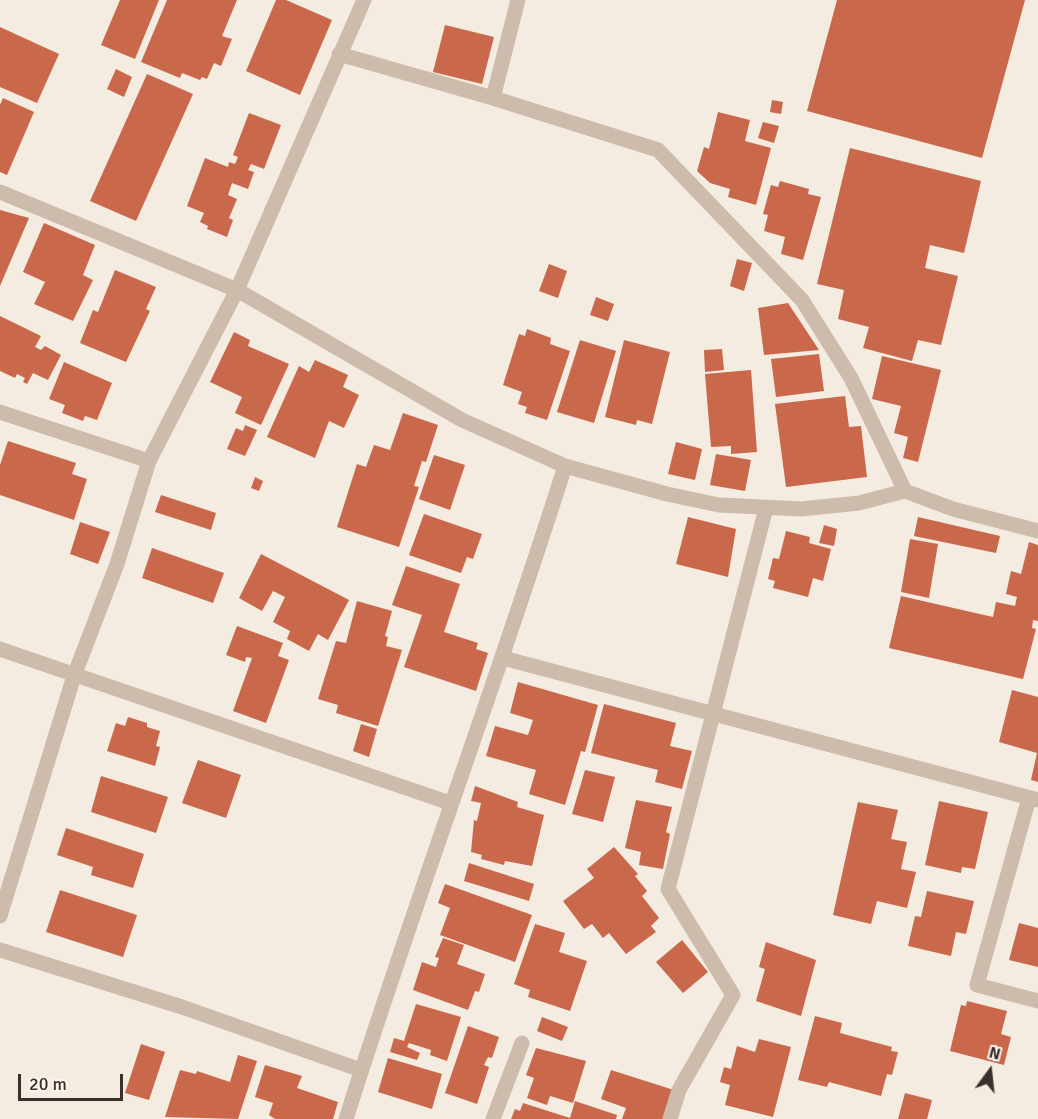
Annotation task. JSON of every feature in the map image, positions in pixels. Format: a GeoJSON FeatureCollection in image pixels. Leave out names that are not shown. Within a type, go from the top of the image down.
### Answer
{"type":"FeatureCollection","features":[{"type":"Feature","properties":{"kind":"street"},"geometry":{"type":"LineString","coordinates":[[0,916],[74,676],[117,564],[149,461],[237,290],[364,0]]}},
{"type":"Feature","properties":{"kind":"street"},"geometry":{"type":"LineString","coordinates":[[493,98],[518,0]]}},
{"type":"Feature","properties":{"kind":"street"},"geometry":{"type":"LineString","coordinates":[[339,54],[493,98],[658,150],[802,300],[851,378],[905,491]]}},
{"type":"Feature","properties":{"kind":"street"},"geometry":{"type":"LineString","coordinates":[[0,192],[237,290],[462,420],[565,466],[708,503],[766,508],[801,509],[859,503],[905,491],[953,509],[1038,531]]}},
{"type":"Feature","properties":{"kind":"street"},"geometry":{"type":"LineString","coordinates":[[0,412],[149,461]]}},
{"type":"Feature","properties":{"kind":"street"},"geometry":{"type":"LineString","coordinates":[[346,1119],[450,803],[503,658],[565,466]]}},
{"type":"Feature","properties":{"kind":"street"},"geometry":{"type":"LineString","coordinates":[[670,1119],[679,1090],[733,995],[668,888],[766,508]]}},
{"type":"Feature","properties":{"kind":"street"},"geometry":{"type":"LineString","coordinates":[[0,649],[450,803]]}},
{"type":"Feature","properties":{"kind":"street"},"geometry":{"type":"LineString","coordinates":[[503,658],[1034,799],[977,985],[1038,1001]]}},
{"type":"Feature","properties":{"kind":"street"},"geometry":{"type":"LineString","coordinates":[[0,950],[182,1007],[361,1070]]}},
{"type":"Feature","properties":{"kind":"street"},"geometry":{"type":"LineString","coordinates":[[494,1119],[522,1043]]}},
{"type":"Feature","properties":{"kind":"building"},"geometry":{"type":"Polygon","coordinates":[[[120,0],[159,0],[135,59],[101,45],[120,0]]]}},
{"type":"Feature","properties":{"kind":"building"},"geometry":{"type":"Polygon","coordinates":[[[167,0],[237,0],[222,36],[232,39],[221,66],[214,63],[207,79],[202,77],[200,80],[182,73],[180,78],[141,62],[167,0]]]}},
{"type":"Feature","properties":{"kind":"building"},"geometry":{"type":"Polygon","coordinates":[[[276,0],[286,0],[332,20],[300,95],[246,71],[276,0]]]}},
{"type":"Feature","properties":{"kind":"building"},"geometry":{"type":"Polygon","coordinates":[[[837,0],[1025,0],[982,158],[807,111],[837,0]]]}},
{"type":"Feature","properties":{"kind":"building"},"geometry":{"type":"Polygon","coordinates":[[[445,25],[494,37],[482,84],[433,72],[445,25]]]}},
{"type":"Feature","properties":{"kind":"building"},"geometry":{"type":"Polygon","coordinates":[[[0,27],[59,54],[37,103],[0,87],[0,27]]]}},
{"type":"Feature","properties":{"kind":"building"},"geometry":{"type":"Polygon","coordinates":[[[116,69],[132,77],[124,97],[107,89],[116,69]]]}},
{"type":"Feature","properties":{"kind":"building"},"geometry":{"type":"Polygon","coordinates":[[[147,74],[193,94],[136,221],[90,201],[147,74]]]}},
{"type":"Feature","properties":{"kind":"building"},"geometry":{"type":"Polygon","coordinates":[[[3,98],[34,112],[7,175],[0,172],[0,105],[3,98]]]}},
{"type":"Feature","properties":{"kind":"building"},"geometry":{"type":"Polygon","coordinates":[[[772,100],[783,102],[781,114],[770,112],[772,100]]]}},
{"type":"Feature","properties":{"kind":"building"},"geometry":{"type":"Polygon","coordinates":[[[718,112],[750,120],[745,141],[771,148],[756,205],[728,197],[730,189],[710,183],[697,171],[704,147],[709,149],[718,112]]]}},
{"type":"Feature","properties":{"kind":"building"},"geometry":{"type":"Polygon","coordinates":[[[249,113],[281,125],[264,169],[251,164],[248,170],[254,172],[248,189],[232,183],[228,195],[237,199],[229,218],[233,220],[227,237],[207,229],[208,226],[200,222],[204,213],[187,206],[205,158],[228,167],[229,162],[235,164],[238,157],[233,155],[249,113]]]}},
{"type":"Feature","properties":{"kind":"building"},"geometry":{"type":"Polygon","coordinates":[[[763,122],[779,126],[774,143],[758,138],[763,122]]]}},
{"type":"Feature","properties":{"kind":"building"},"geometry":{"type":"Polygon","coordinates":[[[850,148],[981,181],[964,253],[930,245],[925,268],[958,276],[941,345],[918,340],[912,361],[863,348],[869,327],[838,319],[844,290],[817,284],[850,148]]]}},
{"type":"Feature","properties":{"kind":"building"},"geometry":{"type":"Polygon","coordinates":[[[780,181],[809,189],[808,194],[821,197],[803,260],[781,254],[785,237],[764,231],[768,215],[763,214],[771,185],[778,187],[780,181]]]}},
{"type":"Feature","properties":{"kind":"building"},"geometry":{"type":"Polygon","coordinates":[[[0,210],[29,218],[0,286],[0,210]]]}},
{"type":"Feature","properties":{"kind":"building"},"geometry":{"type":"Polygon","coordinates":[[[44,223],[95,245],[83,275],[93,280],[73,321],[34,304],[45,282],[23,272],[44,223]]]}},
{"type":"Feature","properties":{"kind":"building"},"geometry":{"type":"Polygon","coordinates":[[[737,259],[752,263],[744,291],[730,286],[737,259]]]}},
{"type":"Feature","properties":{"kind":"building"},"geometry":{"type":"Polygon","coordinates":[[[549,264],[567,271],[558,298],[539,291],[549,264]]]}},
{"type":"Feature","properties":{"kind":"building"},"geometry":{"type":"Polygon","coordinates":[[[115,270],[156,287],[146,309],[150,311],[126,362],[80,343],[93,310],[98,312],[115,270]]]}},
{"type":"Feature","properties":{"kind":"building"},"geometry":{"type":"Polygon","coordinates":[[[596,297],[614,304],[608,321],[590,315],[596,297]]]}},
{"type":"Feature","properties":{"kind":"building"},"geometry":{"type":"Polygon","coordinates":[[[788,303],[819,350],[764,355],[758,308],[788,303]]]}},
{"type":"Feature","properties":{"kind":"building"},"geometry":{"type":"Polygon","coordinates":[[[0,316],[41,336],[35,347],[41,350],[45,346],[61,355],[48,380],[33,373],[27,384],[23,382],[25,378],[17,374],[15,378],[0,371],[0,316]]]}},
{"type":"Feature","properties":{"kind":"building"},"geometry":{"type":"Polygon","coordinates":[[[527,329],[551,338],[550,344],[570,351],[547,420],[525,413],[527,407],[518,404],[522,392],[503,385],[519,334],[525,336],[527,329]]]}},
{"type":"Feature","properties":{"kind":"building"},"geometry":{"type":"Polygon","coordinates":[[[234,332],[250,340],[248,346],[289,364],[261,425],[235,413],[242,397],[210,382],[234,332]]]}},
{"type":"Feature","properties":{"kind":"building"},"geometry":{"type":"Polygon","coordinates":[[[580,340],[616,351],[594,423],[557,412],[580,340]]]}},
{"type":"Feature","properties":{"kind":"building"},"geometry":{"type":"Polygon","coordinates":[[[624,340],[670,352],[652,424],[637,420],[636,425],[605,417],[624,340]]]}},
{"type":"Feature","properties":{"kind":"building"},"geometry":{"type":"Polygon","coordinates":[[[722,349],[724,370],[705,372],[704,350],[722,349]]]}},
{"type":"Feature","properties":{"kind":"building"},"geometry":{"type":"Polygon","coordinates":[[[819,354],[824,391],[776,397],[771,359],[819,354]]]}},
{"type":"Feature","properties":{"kind":"building"},"geometry":{"type":"Polygon","coordinates":[[[882,356],[941,370],[918,462],[903,458],[908,437],[894,433],[901,406],[872,399],[882,356]]]}},
{"type":"Feature","properties":{"kind":"building"},"geometry":{"type":"Polygon","coordinates":[[[315,360],[348,375],[343,387],[359,395],[344,428],[329,421],[315,458],[267,437],[299,366],[309,372],[315,360]]]}},
{"type":"Feature","properties":{"kind":"building"},"geometry":{"type":"Polygon","coordinates":[[[64,362],[112,383],[97,420],[85,416],[83,421],[62,413],[65,405],[49,399],[64,362]]]}},
{"type":"Feature","properties":{"kind":"building"},"geometry":{"type":"Polygon","coordinates":[[[751,370],[757,452],[731,454],[731,446],[711,447],[705,374],[751,370]]]}},
{"type":"Feature","properties":{"kind":"building"},"geometry":{"type":"Polygon","coordinates":[[[845,396],[849,427],[861,426],[867,477],[786,487],[775,404],[845,396]]]}},
{"type":"Feature","properties":{"kind":"building"},"geometry":{"type":"Polygon","coordinates":[[[403,413],[438,425],[426,462],[422,461],[414,486],[419,487],[399,547],[337,527],[357,464],[366,467],[374,445],[390,450],[403,413]]]}},
{"type":"Feature","properties":{"kind":"building"},"geometry":{"type":"Polygon","coordinates":[[[245,425],[257,430],[245,456],[227,449],[236,428],[243,431],[245,425]]]}},
{"type":"Feature","properties":{"kind":"building"},"geometry":{"type":"Polygon","coordinates":[[[8,441],[76,463],[72,474],[87,479],[74,520],[0,495],[0,465],[8,441]]]}},
{"type":"Feature","properties":{"kind":"building"},"geometry":{"type":"Polygon","coordinates":[[[676,442],[702,449],[695,480],[668,474],[676,442]]]}},
{"type":"Feature","properties":{"kind":"building"},"geometry":{"type":"Polygon","coordinates":[[[716,454],[751,460],[745,491],[710,485],[716,454]]]}},
{"type":"Feature","properties":{"kind":"building"},"geometry":{"type":"Polygon","coordinates":[[[434,455],[465,465],[450,510],[419,499],[434,455]]]}},
{"type":"Feature","properties":{"kind":"building"},"geometry":{"type":"Polygon","coordinates":[[[255,477],[263,481],[259,491],[251,488],[255,477]]]}},
{"type":"Feature","properties":{"kind":"building"},"geometry":{"type":"Polygon","coordinates":[[[161,495],[216,513],[211,530],[155,512],[161,495]]]}},
{"type":"Feature","properties":{"kind":"building"},"geometry":{"type":"Polygon","coordinates":[[[424,514],[482,534],[473,559],[467,557],[461,573],[409,555],[424,514]]]}},
{"type":"Feature","properties":{"kind":"building"},"geometry":{"type":"Polygon","coordinates":[[[688,517],[736,529],[728,577],[676,564],[688,517]]]}},
{"type":"Feature","properties":{"kind":"building"},"geometry":{"type":"Polygon","coordinates":[[[918,517],[1000,536],[996,553],[914,536],[918,517]]]}},
{"type":"Feature","properties":{"kind":"building"},"geometry":{"type":"Polygon","coordinates":[[[80,522],[110,532],[98,564],[70,554],[80,522]]]}},
{"type":"Feature","properties":{"kind":"building"},"geometry":{"type":"Polygon","coordinates":[[[824,525],[837,529],[834,546],[819,543],[824,525]]]}},
{"type":"Feature","properties":{"kind":"building"},"geometry":{"type":"Polygon","coordinates":[[[786,531],[810,537],[809,543],[831,549],[823,581],[813,578],[808,597],[773,588],[775,581],[768,579],[773,558],[779,559],[786,531]]]}},
{"type":"Feature","properties":{"kind":"building"},"geometry":{"type":"Polygon","coordinates":[[[910,539],[938,544],[929,598],[901,592],[910,539]]]}},
{"type":"Feature","properties":{"kind":"building"},"geometry":{"type":"Polygon","coordinates":[[[1029,542],[1038,545],[1038,621],[1033,620],[1032,628],[1036,629],[1023,679],[889,648],[901,596],[993,617],[996,602],[1015,606],[1017,597],[1006,594],[1011,571],[1021,574],[1029,542]]]}},
{"type":"Feature","properties":{"kind":"building"},"geometry":{"type":"Polygon","coordinates":[[[152,548],[224,573],[213,603],[142,578],[152,548]]]}},
{"type":"Feature","properties":{"kind":"building"},"geometry":{"type":"Polygon","coordinates":[[[261,554],[349,600],[328,640],[318,634],[309,651],[287,639],[290,631],[273,622],[285,597],[273,591],[262,611],[239,598],[261,554]]]}},
{"type":"Feature","properties":{"kind":"building"},"geometry":{"type":"Polygon","coordinates":[[[406,566],[460,584],[444,632],[478,643],[476,649],[488,653],[476,691],[404,667],[422,615],[392,605],[406,566]]]}},
{"type":"Feature","properties":{"kind":"building"},"geometry":{"type":"Polygon","coordinates":[[[357,601],[392,611],[385,636],[388,637],[386,646],[402,650],[378,726],[336,713],[338,705],[318,699],[336,641],[346,643],[357,601]]]}},
{"type":"Feature","properties":{"kind":"building"},"geometry":{"type":"Polygon","coordinates":[[[237,626],[283,643],[278,656],[289,660],[266,723],[233,711],[252,658],[246,657],[245,662],[226,655],[237,626]]]}},
{"type":"Feature","properties":{"kind":"building"},"geometry":{"type":"Polygon","coordinates":[[[518,682],[598,705],[585,752],[581,751],[565,805],[529,794],[536,770],[486,756],[495,726],[528,735],[533,720],[510,713],[518,682]]]}},
{"type":"Feature","properties":{"kind":"building"},"geometry":{"type":"Polygon","coordinates":[[[1012,690],[1038,697],[1038,782],[1031,780],[1037,753],[999,742],[1012,690]]]}},
{"type":"Feature","properties":{"kind":"building"},"geometry":{"type":"Polygon","coordinates":[[[604,704],[676,723],[670,746],[692,751],[682,789],[655,782],[658,770],[591,753],[604,704]]]}},
{"type":"Feature","properties":{"kind":"building"},"geometry":{"type":"Polygon","coordinates":[[[128,717],[147,723],[147,727],[160,731],[156,746],[160,747],[155,766],[107,751],[116,723],[125,726],[128,717]]]}},
{"type":"Feature","properties":{"kind":"building"},"geometry":{"type":"Polygon","coordinates":[[[361,724],[377,729],[369,757],[353,751],[361,724]]]}},
{"type":"Feature","properties":{"kind":"building"},"geometry":{"type":"Polygon","coordinates":[[[198,760],[241,775],[226,818],[182,803],[198,760]]]}},
{"type":"Feature","properties":{"kind":"building"},"geometry":{"type":"Polygon","coordinates":[[[585,770],[615,777],[603,822],[572,814],[585,770]]]}},
{"type":"Feature","properties":{"kind":"building"},"geometry":{"type":"Polygon","coordinates":[[[101,776],[168,797],[156,833],[91,812],[101,776]]]}},
{"type":"Feature","properties":{"kind":"building"},"geometry":{"type":"Polygon","coordinates":[[[475,786],[518,802],[517,807],[544,815],[532,866],[505,861],[504,865],[481,859],[482,855],[471,852],[474,820],[477,821],[481,803],[471,801],[475,786]]]}},
{"type":"Feature","properties":{"kind":"building"},"geometry":{"type":"Polygon","coordinates":[[[636,800],[672,807],[666,832],[670,834],[663,869],[639,865],[641,852],[625,848],[636,800]]]}},
{"type":"Feature","properties":{"kind":"building"},"geometry":{"type":"Polygon","coordinates":[[[939,801],[988,812],[975,869],[962,867],[961,873],[925,865],[939,801]]]}},
{"type":"Feature","properties":{"kind":"building"},"geometry":{"type":"Polygon","coordinates":[[[858,802],[898,810],[891,839],[907,842],[901,869],[916,872],[907,908],[877,901],[871,924],[833,915],[858,802]]]}},
{"type":"Feature","properties":{"kind":"building"},"geometry":{"type":"Polygon","coordinates":[[[66,828],[144,854],[133,888],[91,875],[93,867],[57,855],[66,828]]]}},
{"type":"Feature","properties":{"kind":"building"},"geometry":{"type":"Polygon","coordinates":[[[614,847],[638,874],[635,876],[647,891],[642,896],[659,918],[651,926],[656,932],[626,954],[609,933],[603,938],[592,924],[584,929],[563,901],[594,878],[587,869],[614,847]]]}},
{"type":"Feature","properties":{"kind":"building"},"geometry":{"type":"Polygon","coordinates":[[[469,863],[534,884],[529,901],[464,881],[469,863]]]}},
{"type":"Feature","properties":{"kind":"building"},"geometry":{"type":"Polygon","coordinates":[[[445,884],[532,915],[515,962],[440,935],[450,908],[438,903],[445,884]]]}},
{"type":"Feature","properties":{"kind":"building"},"geometry":{"type":"Polygon","coordinates":[[[60,890],[137,915],[123,957],[46,932],[60,890]]]}},
{"type":"Feature","properties":{"kind":"building"},"geometry":{"type":"Polygon","coordinates":[[[927,891],[974,901],[966,934],[956,932],[951,956],[908,946],[915,916],[921,917],[927,891]]]}},
{"type":"Feature","properties":{"kind":"building"},"geometry":{"type":"Polygon","coordinates":[[[1019,923],[1038,928],[1038,967],[1009,960],[1019,923]]]}},
{"type":"Feature","properties":{"kind":"building"},"geometry":{"type":"Polygon","coordinates":[[[535,924],[565,933],[559,952],[587,961],[570,1011],[528,997],[530,990],[514,984],[535,924]]]}},
{"type":"Feature","properties":{"kind":"building"},"geometry":{"type":"Polygon","coordinates":[[[443,938],[464,945],[457,964],[485,974],[479,992],[475,991],[468,1010],[413,990],[422,962],[436,967],[439,958],[435,957],[443,938]]]}},
{"type":"Feature","properties":{"kind":"building"},"geometry":{"type":"Polygon","coordinates":[[[682,940],[708,972],[683,993],[656,962],[682,940]]]}},
{"type":"Feature","properties":{"kind":"building"},"geometry":{"type":"Polygon","coordinates":[[[766,942],[816,960],[801,1016],[756,1001],[765,969],[759,967],[766,942]]]}},
{"type":"Feature","properties":{"kind":"building"},"geometry":{"type":"Polygon","coordinates":[[[967,1001],[1007,1011],[1001,1034],[1011,1037],[1004,1065],[950,1051],[961,1005],[966,1006],[967,1001]]]}},
{"type":"Feature","properties":{"kind":"building"},"geometry":{"type":"Polygon","coordinates":[[[416,1004],[461,1017],[447,1061],[430,1055],[431,1050],[409,1043],[407,1047],[420,1053],[417,1060],[390,1052],[394,1038],[404,1041],[416,1004]]]}},
{"type":"Feature","properties":{"kind":"building"},"geometry":{"type":"Polygon","coordinates":[[[815,1016],[842,1023],[840,1033],[892,1047],[891,1051],[898,1052],[892,1075],[887,1074],[881,1096],[829,1082],[827,1087],[798,1080],[815,1016]]]}},
{"type":"Feature","properties":{"kind":"building"},"geometry":{"type":"Polygon","coordinates":[[[542,1017],[568,1027],[562,1041],[537,1031],[542,1017]]]}},
{"type":"Feature","properties":{"kind":"building"},"geometry":{"type":"Polygon","coordinates":[[[468,1026],[499,1037],[492,1058],[488,1057],[484,1065],[489,1067],[477,1104],[445,1093],[468,1026]]]}},
{"type":"Feature","properties":{"kind":"building"},"geometry":{"type":"Polygon","coordinates":[[[759,1039],[791,1047],[773,1117],[725,1105],[730,1085],[720,1082],[724,1067],[731,1069],[737,1046],[755,1052],[759,1039]]]}},
{"type":"Feature","properties":{"kind":"building"},"geometry":{"type":"Polygon","coordinates":[[[141,1044],[165,1052],[149,1100],[125,1093],[141,1044]]]}},
{"type":"Feature","properties":{"kind":"building"},"geometry":{"type":"Polygon","coordinates":[[[536,1048],[586,1061],[573,1103],[550,1096],[547,1105],[527,1098],[534,1078],[526,1075],[536,1048]]]}},
{"type":"Feature","properties":{"kind":"building"},"geometry":{"type":"Polygon","coordinates":[[[238,1055],[257,1061],[238,1119],[165,1117],[180,1070],[196,1074],[197,1071],[230,1082],[238,1055]]]}},
{"type":"Feature","properties":{"kind":"building"},"geometry":{"type":"Polygon","coordinates":[[[388,1058],[442,1074],[432,1109],[378,1092],[388,1058]]]}},
{"type":"Feature","properties":{"kind":"building"},"geometry":{"type":"Polygon","coordinates":[[[265,1065],[302,1076],[297,1088],[338,1102],[333,1119],[275,1119],[269,1115],[273,1103],[255,1097],[265,1065]]]}},
{"type":"Feature","properties":{"kind":"building"},"geometry":{"type":"Polygon","coordinates":[[[611,1070],[677,1091],[668,1119],[622,1119],[626,1108],[601,1099],[611,1070]]]}},
{"type":"Feature","properties":{"kind":"building"},"geometry":{"type":"Polygon","coordinates":[[[905,1093],[932,1100],[927,1119],[898,1119],[905,1093]]]}},
{"type":"Feature","properties":{"kind":"building"},"geometry":{"type":"Polygon","coordinates":[[[575,1101],[617,1115],[616,1119],[511,1119],[515,1109],[520,1111],[523,1103],[570,1118],[575,1101]]]}}]}
